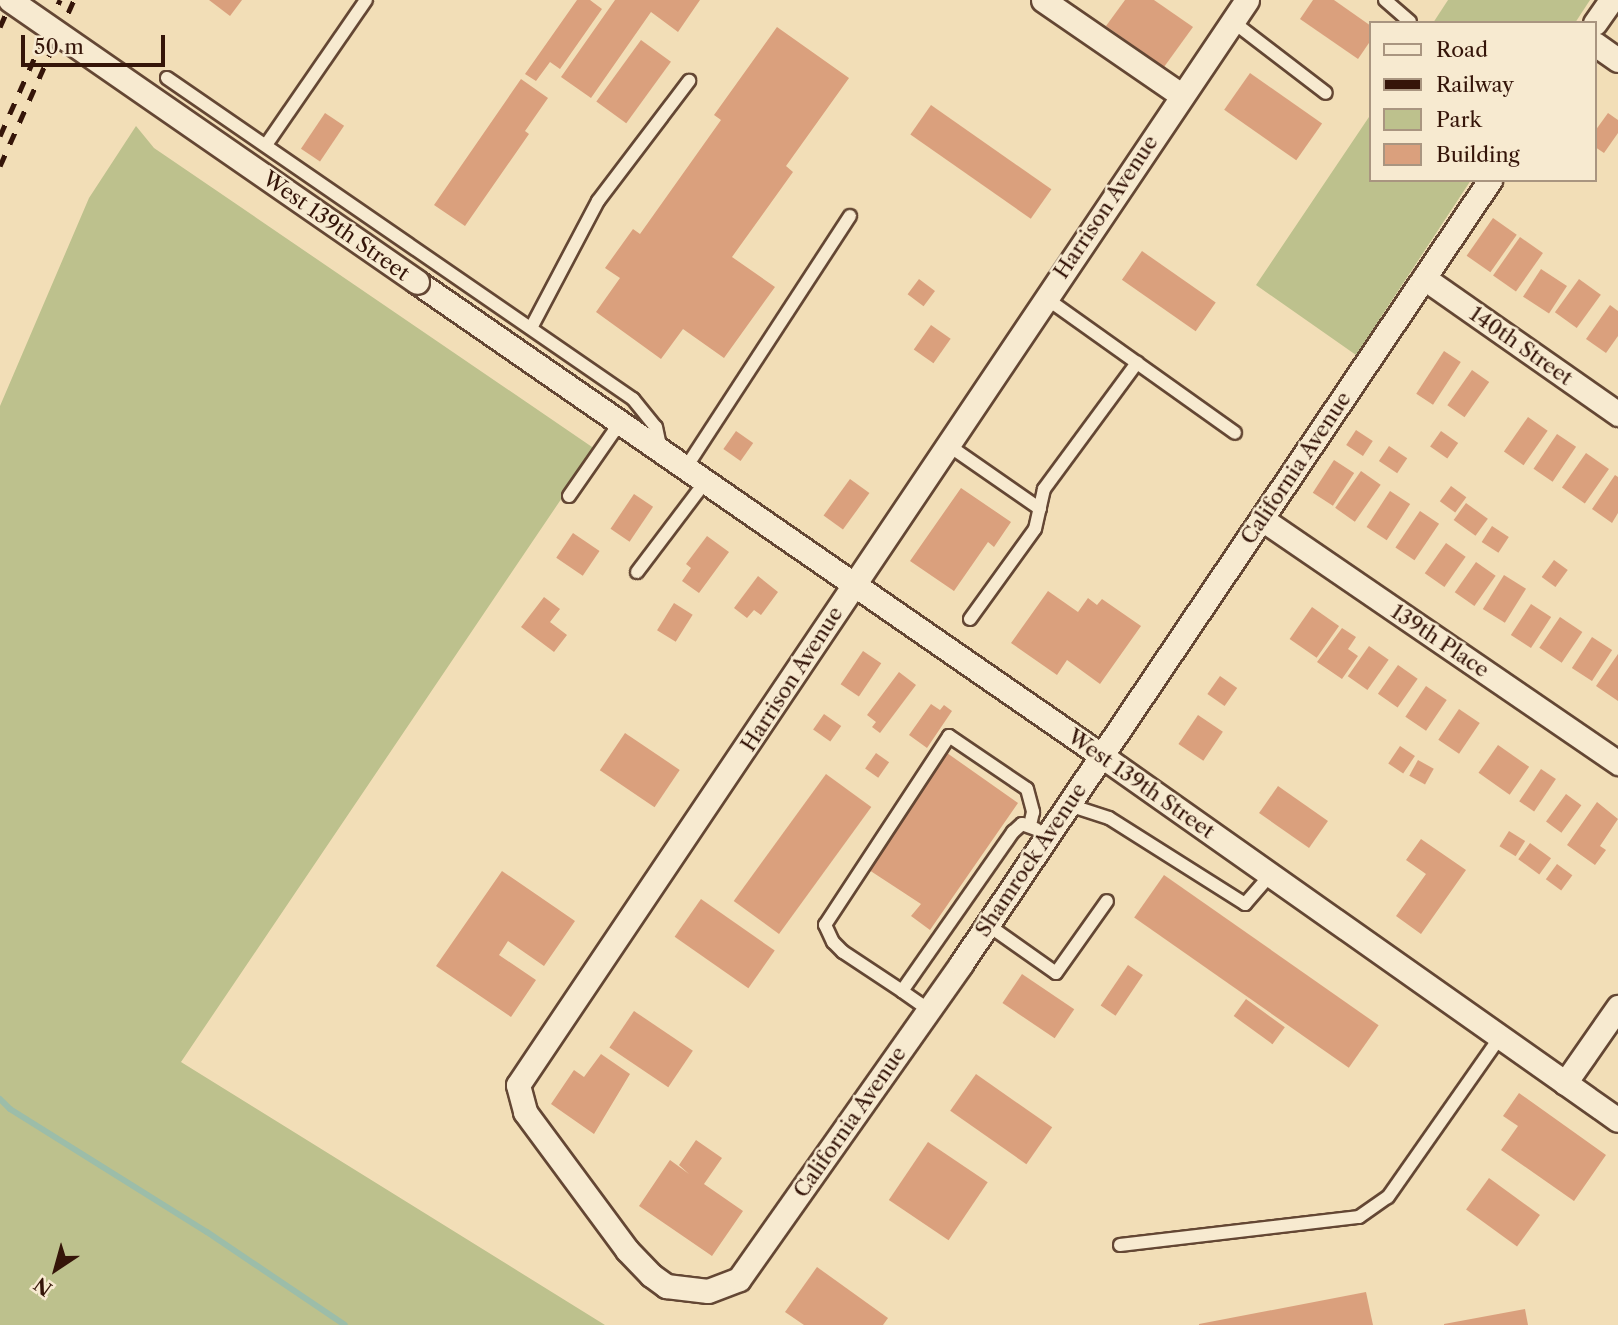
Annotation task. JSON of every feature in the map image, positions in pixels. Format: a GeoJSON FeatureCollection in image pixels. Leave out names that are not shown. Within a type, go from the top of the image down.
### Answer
{"type":"FeatureCollection","features":[{"type":"Feature","properties":{"kind":"street","name":"West 139th Street"},"geometry":{"type":"LineString","coordinates":[[10,0],[1102,756],[1618,1120]]}},
{"type":"Feature","properties":{"kind":"street"},"geometry":{"type":"LineString","coordinates":[[1043,0],[1181,95]]}},
{"type":"Feature","properties":{"kind":"street","name":"Harrison Avenue"},"geometry":{"type":"LineString","coordinates":[[739,1279],[708,1291],[666,1286],[651,1275],[627,1250],[525,1112],[518,1085],[1247,0]]}},
{"type":"Feature","properties":{"kind":"street"},"geometry":{"type":"LineString","coordinates":[[1596,21],[1611,0]]}},
{"type":"Feature","properties":{"kind":"street"},"geometry":{"type":"LineString","coordinates":[[1597,45],[1618,60]]}},
{"type":"Feature","properties":{"kind":"street","name":"California Avenue"},"geometry":{"type":"LineString","coordinates":[[1102,756],[1489,182]]}},
{"type":"Feature","properties":{"kind":"street","name":"140th Street"},"geometry":{"type":"LineString","coordinates":[[1424,278],[1618,414]]}},
{"type":"Feature","properties":{"kind":"street","name":"139th Place"},"geometry":{"type":"LineString","coordinates":[[1262,519],[1618,762]]}},
{"type":"Feature","properties":{"kind":"street","name":"Shamrock Avenue"},"geometry":{"type":"LineString","coordinates":[[961,964],[988,925],[1038,831],[1069,805],[1102,756]]}},
{"type":"Feature","properties":{"kind":"street","name":"California Avenue"},"geometry":{"type":"LineString","coordinates":[[739,1279],[961,964]]}},
{"type":"Feature","properties":{"kind":"street"},"geometry":{"type":"LineString","coordinates":[[1565,1083],[1618,1007]]}},
{"type":"Feature","properties":{"kind":"lane"},"geometry":{"type":"LineString","coordinates":[[266,145],[366,0]]}},
{"type":"Feature","properties":{"kind":"lane"},"geometry":{"type":"LineString","coordinates":[[1385,0],[1409,21]]}},
{"type":"Feature","properties":{"kind":"lane"},"geometry":{"type":"LineString","coordinates":[[1232,21],[1326,93]]}},
{"type":"Feature","properties":{"kind":"lane","name":"West 139th Street"},"geometry":{"type":"LineString","coordinates":[[167,78],[633,399],[656,427],[661,453]]}},
{"type":"Feature","properties":{"kind":"lane"},"geometry":{"type":"LineString","coordinates":[[531,328],[598,201],[689,81]]}},
{"type":"Feature","properties":{"kind":"lane"},"geometry":{"type":"LineString","coordinates":[[685,469],[850,216]]}},
{"type":"Feature","properties":{"kind":"lane"},"geometry":{"type":"LineString","coordinates":[[1046,298],[1235,433]]}},
{"type":"Feature","properties":{"kind":"lane"},"geometry":{"type":"LineString","coordinates":[[970,619],[1035,529],[1044,489],[1137,363]]}},
{"type":"Feature","properties":{"kind":"lane"},"geometry":{"type":"LineString","coordinates":[[569,496],[619,424]]}},
{"type":"Feature","properties":{"kind":"lane"},"geometry":{"type":"LineString","coordinates":[[948,445],[1040,509]]}},
{"type":"Feature","properties":{"kind":"lane"},"geometry":{"type":"LineString","coordinates":[[637,572],[705,482]]}},
{"type":"Feature","properties":{"kind":"lane"},"geometry":{"type":"LineString","coordinates":[[929,1010],[843,951],[827,934],[826,918],[949,736],[1027,789],[1038,831]]}},
{"type":"Feature","properties":{"kind":"lane"},"geometry":{"type":"LineString","coordinates":[[1069,805],[1109,818],[1245,904],[1270,875]]}},
{"type":"Feature","properties":{"kind":"lane"},"geometry":{"type":"LineString","coordinates":[[902,991],[1013,832],[1021,824],[1038,831]]}},
{"type":"Feature","properties":{"kind":"lane"},"geometry":{"type":"LineString","coordinates":[[988,925],[1056,973],[1107,901]]}},
{"type":"Feature","properties":{"kind":"lane"},"geometry":{"type":"LineString","coordinates":[[1120,1245],[1359,1217],[1388,1197],[1500,1037]]}},
{"type":"Feature","properties":{"kind":"green space"},"geometry":{"type":"Polygon","coordinates":[[[1448,0],[1590,0],[1576,21],[1434,21],[1448,0]]]}},
{"type":"Feature","properties":{"kind":"green space"},"geometry":{"type":"Polygon","coordinates":[[[1370,115],[1370,182],[1470,182],[1356,355],[1256,285],[1370,115]]]}},
{"type":"Feature","properties":{"kind":"green space"},"geometry":{"type":"Polygon","coordinates":[[[136,126],[154,148],[595,449],[181,1062],[605,1325],[0,1325],[0,406],[89,198],[136,126]]]}},
{"type":"Feature","properties":{"kind":"building"},"geometry":{"type":"Polygon","coordinates":[[[209,0],[242,0],[230,16],[209,0]]]}},
{"type":"Feature","properties":{"kind":"building"},"geometry":{"type":"Polygon","coordinates":[[[577,0],[590,0],[602,9],[560,69],[550,62],[536,81],[525,74],[577,0]]]}},
{"type":"Feature","properties":{"kind":"building"},"geometry":{"type":"Polygon","coordinates":[[[615,0],[700,0],[678,32],[651,12],[591,98],[561,77],[615,0]]]}},
{"type":"Feature","properties":{"kind":"building"},"geometry":{"type":"Polygon","coordinates":[[[1125,0],[1154,0],[1193,27],[1164,67],[1106,26],[1125,0]]]}},
{"type":"Feature","properties":{"kind":"building"},"geometry":{"type":"Polygon","coordinates":[[[1313,0],[1334,0],[1370,25],[1370,41],[1358,59],[1300,19],[1313,0]]]}},
{"type":"Feature","properties":{"kind":"building"},"geometry":{"type":"Polygon","coordinates":[[[777,27],[849,78],[786,166],[793,172],[732,257],[775,287],[724,358],[683,329],[661,359],[596,312],[620,278],[605,268],[633,229],[640,234],[721,120],[714,115],[777,27]]]}},
{"type":"Feature","properties":{"kind":"building"},"geometry":{"type":"Polygon","coordinates":[[[641,40],[671,62],[626,123],[596,101],[641,40]]]}},
{"type":"Feature","properties":{"kind":"building"},"geometry":{"type":"Polygon","coordinates":[[[1250,73],[1322,123],[1296,160],[1224,110],[1250,73]]]}},
{"type":"Feature","properties":{"kind":"building"},"geometry":{"type":"Polygon","coordinates":[[[521,79],[548,98],[525,131],[529,134],[465,226],[434,205],[521,79]]]}},
{"type":"Feature","properties":{"kind":"building"},"geometry":{"type":"Polygon","coordinates":[[[931,105],[1051,189],[1031,219],[910,134],[931,105]]]}},
{"type":"Feature","properties":{"kind":"building"},"geometry":{"type":"Polygon","coordinates":[[[325,113],[344,126],[320,162],[301,149],[325,113]]]}},
{"type":"Feature","properties":{"kind":"building"},"geometry":{"type":"Polygon","coordinates":[[[1608,113],[1618,120],[1618,133],[1604,153],[1597,148],[1597,128],[1608,113]]]}},
{"type":"Feature","properties":{"kind":"building"},"geometry":{"type":"Polygon","coordinates":[[[1493,218],[1517,235],[1490,272],[1467,256],[1493,218]]]}},
{"type":"Feature","properties":{"kind":"building"},"geometry":{"type":"Polygon","coordinates":[[[1520,237],[1543,253],[1516,292],[1493,276],[1520,237]]]}},
{"type":"Feature","properties":{"kind":"building"},"geometry":{"type":"Polygon","coordinates":[[[1142,251],[1216,303],[1196,331],[1122,280],[1142,251]]]}},
{"type":"Feature","properties":{"kind":"building"},"geometry":{"type":"Polygon","coordinates":[[[1541,269],[1567,286],[1549,314],[1523,297],[1541,269]]]}},
{"type":"Feature","properties":{"kind":"building"},"geometry":{"type":"Polygon","coordinates":[[[919,279],[935,291],[924,306],[908,294],[919,279]]]}},
{"type":"Feature","properties":{"kind":"building"},"geometry":{"type":"Polygon","coordinates":[[[1579,279],[1601,295],[1577,328],[1555,312],[1579,279]]]}},
{"type":"Feature","properties":{"kind":"building"},"geometry":{"type":"Polygon","coordinates":[[[1610,305],[1618,311],[1618,336],[1606,353],[1586,339],[1610,305]]]}},
{"type":"Feature","properties":{"kind":"building"},"geometry":{"type":"Polygon","coordinates":[[[931,325],[951,339],[933,363],[914,350],[931,325]]]}},
{"type":"Feature","properties":{"kind":"building"},"geometry":{"type":"Polygon","coordinates":[[[1444,351],[1461,362],[1433,405],[1416,394],[1444,351]]]}},
{"type":"Feature","properties":{"kind":"building"},"geometry":{"type":"Polygon","coordinates":[[[1472,370],[1489,382],[1465,417],[1447,405],[1472,370]]]}},
{"type":"Feature","properties":{"kind":"building"},"geometry":{"type":"Polygon","coordinates":[[[1528,417],[1548,431],[1524,465],[1504,451],[1528,417]]]}},
{"type":"Feature","properties":{"kind":"building"},"geometry":{"type":"Polygon","coordinates":[[[1356,430],[1373,441],[1363,456],[1346,445],[1356,430]]]}},
{"type":"Feature","properties":{"kind":"building"},"geometry":{"type":"Polygon","coordinates":[[[736,431],[753,443],[741,461],[723,449],[736,431]]]}},
{"type":"Feature","properties":{"kind":"building"},"geometry":{"type":"Polygon","coordinates":[[[1441,431],[1458,443],[1447,459],[1430,447],[1441,431]]]}},
{"type":"Feature","properties":{"kind":"building"},"geometry":{"type":"Polygon","coordinates":[[[1557,434],[1576,447],[1553,482],[1534,469],[1557,434]]]}},
{"type":"Feature","properties":{"kind":"building"},"geometry":{"type":"Polygon","coordinates":[[[1389,446],[1407,458],[1397,473],[1379,461],[1389,446]]]}},
{"type":"Feature","properties":{"kind":"building"},"geometry":{"type":"Polygon","coordinates":[[[1586,453],[1609,469],[1585,503],[1562,487],[1586,453]]]}},
{"type":"Feature","properties":{"kind":"building"},"geometry":{"type":"Polygon","coordinates":[[[1334,460],[1354,473],[1333,506],[1313,493],[1334,460]]]}},
{"type":"Feature","properties":{"kind":"building"},"geometry":{"type":"Polygon","coordinates":[[[1361,471],[1381,485],[1355,522],[1335,508],[1361,471]]]}},
{"type":"Feature","properties":{"kind":"building"},"geometry":{"type":"Polygon","coordinates":[[[1615,475],[1618,477],[1618,513],[1612,523],[1592,509],[1615,475]]]}},
{"type":"Feature","properties":{"kind":"building"},"geometry":{"type":"Polygon","coordinates":[[[850,479],[869,493],[843,530],[824,515],[850,479]]]}},
{"type":"Feature","properties":{"kind":"building"},"geometry":{"type":"Polygon","coordinates":[[[1451,486],[1466,497],[1455,513],[1440,501],[1451,486]]]}},
{"type":"Feature","properties":{"kind":"building"},"geometry":{"type":"Polygon","coordinates":[[[961,488],[1011,522],[994,547],[988,542],[954,591],[910,561],[961,488]]]}},
{"type":"Feature","properties":{"kind":"building"},"geometry":{"type":"Polygon","coordinates":[[[1390,491],[1410,504],[1387,540],[1367,527],[1390,491]]]}},
{"type":"Feature","properties":{"kind":"building"},"geometry":{"type":"Polygon","coordinates":[[[634,494],[653,507],[630,542],[611,529],[634,494]]]}},
{"type":"Feature","properties":{"kind":"building"},"geometry":{"type":"Polygon","coordinates":[[[1466,503],[1488,519],[1475,536],[1454,520],[1466,503]]]}},
{"type":"Feature","properties":{"kind":"building"},"geometry":{"type":"Polygon","coordinates":[[[1420,511],[1439,524],[1414,560],[1395,547],[1420,511]]]}},
{"type":"Feature","properties":{"kind":"building"},"geometry":{"type":"Polygon","coordinates":[[[1492,526],[1509,537],[1498,553],[1482,542],[1492,526]]]}},
{"type":"Feature","properties":{"kind":"building"},"geometry":{"type":"Polygon","coordinates":[[[573,533],[600,551],[583,576],[556,558],[573,533]]]}},
{"type":"Feature","properties":{"kind":"building"},"geometry":{"type":"Polygon","coordinates":[[[707,536],[729,552],[699,593],[682,581],[691,568],[686,564],[707,536]]]}},
{"type":"Feature","properties":{"kind":"building"},"geometry":{"type":"Polygon","coordinates":[[[1446,543],[1466,557],[1444,587],[1425,573],[1446,543]]]}},
{"type":"Feature","properties":{"kind":"building"},"geometry":{"type":"Polygon","coordinates":[[[1554,560],[1568,570],[1555,587],[1542,577],[1554,560]]]}},
{"type":"Feature","properties":{"kind":"building"},"geometry":{"type":"Polygon","coordinates":[[[1476,562],[1496,576],[1474,606],[1455,592],[1476,562]]]}},
{"type":"Feature","properties":{"kind":"building"},"geometry":{"type":"Polygon","coordinates":[[[1504,575],[1526,589],[1505,623],[1483,609],[1504,575]]]}},
{"type":"Feature","properties":{"kind":"building"},"geometry":{"type":"Polygon","coordinates":[[[758,576],[778,592],[761,615],[754,610],[747,618],[734,608],[758,576]]]}},
{"type":"Feature","properties":{"kind":"building"},"geometry":{"type":"Polygon","coordinates":[[[1048,591],[1078,612],[1088,598],[1097,605],[1102,599],[1141,626],[1100,684],[1067,660],[1057,675],[1011,643],[1048,591]]]}},
{"type":"Feature","properties":{"kind":"building"},"geometry":{"type":"Polygon","coordinates":[[[544,597],[560,609],[550,622],[567,635],[554,652],[521,627],[544,597]]]}},
{"type":"Feature","properties":{"kind":"building"},"geometry":{"type":"Polygon","coordinates":[[[674,603],[693,615],[676,642],[657,630],[674,603]]]}},
{"type":"Feature","properties":{"kind":"building"},"geometry":{"type":"Polygon","coordinates":[[[1531,604],[1551,617],[1531,648],[1511,635],[1531,604]]]}},
{"type":"Feature","properties":{"kind":"building"},"geometry":{"type":"Polygon","coordinates":[[[1312,607],[1339,626],[1317,658],[1290,639],[1312,607]]]}},
{"type":"Feature","properties":{"kind":"building"},"geometry":{"type":"Polygon","coordinates":[[[1560,617],[1582,632],[1562,663],[1539,648],[1560,617]]]}},
{"type":"Feature","properties":{"kind":"building"},"geometry":{"type":"Polygon","coordinates":[[[1342,628],[1356,637],[1348,649],[1358,656],[1342,679],[1317,662],[1342,628]]]}},
{"type":"Feature","properties":{"kind":"building"},"geometry":{"type":"Polygon","coordinates":[[[1592,637],[1612,650],[1592,681],[1572,668],[1592,637]]]}},
{"type":"Feature","properties":{"kind":"building"},"geometry":{"type":"Polygon","coordinates":[[[1369,646],[1389,660],[1367,690],[1348,676],[1369,646]]]}},
{"type":"Feature","properties":{"kind":"building"},"geometry":{"type":"Polygon","coordinates":[[[863,651],[881,663],[859,696],[841,684],[863,651]]]}},
{"type":"Feature","properties":{"kind":"building"},"geometry":{"type":"Polygon","coordinates":[[[1618,654],[1618,701],[1596,686],[1618,654]]]}},
{"type":"Feature","properties":{"kind":"building"},"geometry":{"type":"Polygon","coordinates":[[[1398,665],[1418,679],[1398,707],[1378,694],[1398,665]]]}},
{"type":"Feature","properties":{"kind":"building"},"geometry":{"type":"Polygon","coordinates":[[[899,672],[916,685],[880,733],[872,727],[876,722],[867,715],[899,672]]]}},
{"type":"Feature","properties":{"kind":"building"},"geometry":{"type":"Polygon","coordinates":[[[1220,676],[1237,688],[1225,706],[1207,694],[1220,676]]]}},
{"type":"Feature","properties":{"kind":"building"},"geometry":{"type":"Polygon","coordinates":[[[1426,686],[1447,700],[1426,731],[1405,717],[1426,686]]]}},
{"type":"Feature","properties":{"kind":"building"},"geometry":{"type":"Polygon","coordinates":[[[931,704],[940,710],[944,705],[952,711],[927,748],[909,735],[931,704]]]}},
{"type":"Feature","properties":{"kind":"building"},"geometry":{"type":"Polygon","coordinates":[[[1459,709],[1480,723],[1459,754],[1438,740],[1459,709]]]}},
{"type":"Feature","properties":{"kind":"building"},"geometry":{"type":"Polygon","coordinates":[[[824,714],[841,726],[830,742],[813,730],[824,714]]]}},
{"type":"Feature","properties":{"kind":"building"},"geometry":{"type":"Polygon","coordinates":[[[1198,715],[1223,732],[1203,761],[1178,744],[1198,715]]]}},
{"type":"Feature","properties":{"kind":"building"},"geometry":{"type":"Polygon","coordinates":[[[625,733],[680,770],[655,807],[600,770],[625,733]]]}},
{"type":"Feature","properties":{"kind":"building"},"geometry":{"type":"Polygon","coordinates":[[[1498,745],[1529,767],[1510,795],[1478,773],[1498,745]]]}},
{"type":"Feature","properties":{"kind":"building"},"geometry":{"type":"Polygon","coordinates":[[[1400,746],[1415,756],[1403,773],[1388,763],[1400,746]]]}},
{"type":"Feature","properties":{"kind":"building"},"geometry":{"type":"Polygon","coordinates":[[[876,753],[889,762],[878,778],[865,769],[876,753]]]}},
{"type":"Feature","properties":{"kind":"building"},"geometry":{"type":"Polygon","coordinates":[[[947,753],[1018,803],[930,930],[911,916],[921,904],[866,868],[947,753]]]}},
{"type":"Feature","properties":{"kind":"building"},"geometry":{"type":"Polygon","coordinates":[[[1418,760],[1434,769],[1425,784],[1409,776],[1418,760]]]}},
{"type":"Feature","properties":{"kind":"building"},"geometry":{"type":"Polygon","coordinates":[[[1541,769],[1556,779],[1534,811],[1519,801],[1541,769]]]}},
{"type":"Feature","properties":{"kind":"building"},"geometry":{"type":"Polygon","coordinates":[[[826,774],[871,807],[779,934],[734,901],[826,774]]]}},
{"type":"Feature","properties":{"kind":"building"},"geometry":{"type":"Polygon","coordinates":[[[1278,786],[1328,821],[1309,848],[1259,813],[1278,786]]]}},
{"type":"Feature","properties":{"kind":"building"},"geometry":{"type":"Polygon","coordinates":[[[1566,794],[1581,805],[1561,833],[1546,822],[1566,794]]]}},
{"type":"Feature","properties":{"kind":"building"},"geometry":{"type":"Polygon","coordinates":[[[1597,802],[1618,819],[1600,846],[1606,850],[1595,865],[1567,845],[1597,802]]]}},
{"type":"Feature","properties":{"kind":"building"},"geometry":{"type":"Polygon","coordinates":[[[1509,831],[1525,841],[1516,856],[1499,846],[1509,831]]]}},
{"type":"Feature","properties":{"kind":"building"},"geometry":{"type":"Polygon","coordinates":[[[1421,839],[1466,870],[1421,934],[1396,916],[1426,874],[1406,860],[1421,839]]]}},
{"type":"Feature","properties":{"kind":"building"},"geometry":{"type":"Polygon","coordinates":[[[1530,843],[1551,858],[1539,874],[1518,859],[1530,843]]]}},
{"type":"Feature","properties":{"kind":"building"},"geometry":{"type":"Polygon","coordinates":[[[1557,864],[1572,875],[1561,891],[1546,879],[1557,864]]]}},
{"type":"Feature","properties":{"kind":"building"},"geometry":{"type":"Polygon","coordinates":[[[502,871],[575,921],[544,966],[508,941],[499,955],[536,980],[511,1017],[436,966],[502,871]]]}},
{"type":"Feature","properties":{"kind":"building"},"geometry":{"type":"Polygon","coordinates":[[[1164,875],[1379,1025],[1349,1068],[1134,918],[1164,875]]]}},
{"type":"Feature","properties":{"kind":"building"},"geometry":{"type":"Polygon","coordinates":[[[701,899],[775,951],[748,988],[675,937],[701,899]]]}},
{"type":"Feature","properties":{"kind":"building"},"geometry":{"type":"Polygon","coordinates":[[[1128,965],[1143,975],[1116,1016],[1101,1006],[1128,965]]]}},
{"type":"Feature","properties":{"kind":"building"},"geometry":{"type":"Polygon","coordinates":[[[1022,974],[1074,1009],[1055,1038],[1002,1003],[1022,974]]]}},
{"type":"Feature","properties":{"kind":"building"},"geometry":{"type":"Polygon","coordinates":[[[1246,999],[1285,1027],[1272,1044],[1234,1016],[1246,999]]]}},
{"type":"Feature","properties":{"kind":"building"},"geometry":{"type":"Polygon","coordinates":[[[634,1011],[693,1051],[668,1087],[609,1047],[634,1011]]]}},
{"type":"Feature","properties":{"kind":"building"},"geometry":{"type":"Polygon","coordinates":[[[601,1054],[630,1074],[594,1134],[551,1104],[574,1070],[584,1077],[601,1054]]]}},
{"type":"Feature","properties":{"kind":"building"},"geometry":{"type":"Polygon","coordinates":[[[976,1074],[1052,1127],[1026,1164],[950,1111],[976,1074]]]}},
{"type":"Feature","properties":{"kind":"building"},"geometry":{"type":"Polygon","coordinates":[[[1519,1093],[1606,1155],[1574,1201],[1501,1150],[1518,1126],[1503,1116],[1519,1093]]]}},
{"type":"Feature","properties":{"kind":"building"},"geometry":{"type":"Polygon","coordinates":[[[696,1140],[722,1158],[704,1184],[743,1211],[712,1256],[639,1206],[670,1160],[689,1174],[679,1165],[696,1140]]]}},
{"type":"Feature","properties":{"kind":"building"},"geometry":{"type":"Polygon","coordinates":[[[928,1142],[988,1182],[949,1240],[889,1200],[928,1142]]]}},
{"type":"Feature","properties":{"kind":"building"},"geometry":{"type":"Polygon","coordinates":[[[1489,1178],[1540,1215],[1517,1247],[1466,1210],[1489,1178]]]}},
{"type":"Feature","properties":{"kind":"building"},"geometry":{"type":"Polygon","coordinates":[[[817,1267],[888,1318],[883,1325],[804,1325],[785,1312],[817,1267]]]}},
{"type":"Feature","properties":{"kind":"building"},"geometry":{"type":"Polygon","coordinates":[[[1366,1292],[1373,1325],[1199,1325],[1199,1324],[1366,1292]]]}},
{"type":"Feature","properties":{"kind":"building"},"geometry":{"type":"Polygon","coordinates":[[[1525,1309],[1528,1325],[1444,1325],[1444,1324],[1525,1309]]]}},
{"type":"Feature","properties":{"kind":"waterway"},"geometry":{"type":"LineString","coordinates":[[0,1099],[10,1109],[207,1232],[345,1325]]}},
{"type":"Feature","properties":{"kind":"railway"},"geometry":{"type":"LineString","coordinates":[[0,27],[12,0]]}},
{"type":"Feature","properties":{"kind":"railway"},"geometry":{"type":"LineString","coordinates":[[0,136],[60,0]]}},
{"type":"Feature","properties":{"kind":"railway"},"geometry":{"type":"LineString","coordinates":[[0,166],[74,0]]}}]}
